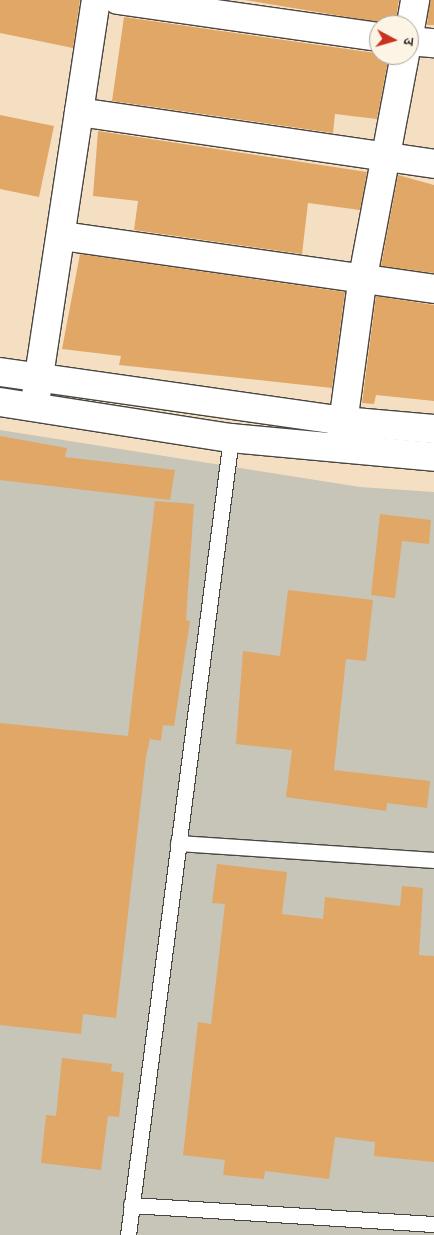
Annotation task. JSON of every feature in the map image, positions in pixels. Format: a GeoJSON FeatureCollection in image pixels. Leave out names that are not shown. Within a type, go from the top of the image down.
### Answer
{"type":"FeatureCollection","features":[{"type":"Feature","properties":{"kind":"street"},"geometry":{"type":"LineString","coordinates":[[34,408],[63,236],[96,0]]}},
{"type":"Feature","properties":{"kind":"street"},"geometry":{"type":"LineString","coordinates":[[118,0],[369,36]]}},
{"type":"Feature","properties":{"kind":"street"},"geometry":{"type":"LineString","coordinates":[[412,15],[415,0]]}},
{"type":"Feature","properties":{"kind":"street"},"geometry":{"type":"LineString","coordinates":[[419,42],[434,43]]}},
{"type":"Feature","properties":{"kind":"street"},"geometry":{"type":"LineString","coordinates":[[339,450],[362,282],[403,65]]}},
{"type":"Feature","properties":{"kind":"street"},"geometry":{"type":"LineString","coordinates":[[79,112],[434,164]]}},
{"type":"Feature","properties":{"kind":"street"},"geometry":{"type":"LineString","coordinates":[[63,236],[362,282],[434,288]]}},
{"type":"Feature","properties":{"kind":"street"},"geometry":{"type":"LineString","coordinates":[[0,372],[343,421],[434,429]]}},
{"type":"Feature","properties":{"kind":"street"},"geometry":{"type":"LineString","coordinates":[[0,402],[231,438],[339,450],[434,457]]}},
{"type":"Feature","properties":{"kind":"lane"},"geometry":{"type":"LineString","coordinates":[[128,1235],[231,438]]}},
{"type":"Feature","properties":{"kind":"lane"},"geometry":{"type":"LineString","coordinates":[[178,844],[434,860]]}},
{"type":"Feature","properties":{"kind":"lane"},"geometry":{"type":"LineString","coordinates":[[131,1205],[434,1224]]}},
{"type":"Feature","properties":{"kind":"shaded area"},"geometry":{"type":"Polygon","coordinates":[[[0,430],[360,487],[434,492],[434,1235],[0,1235],[0,430]]]}},
{"type":"Feature","properties":{"kind":"building"},"geometry":{"type":"Polygon","coordinates":[[[0,0],[80,0],[73,48],[0,33],[0,0]]]}},
{"type":"Feature","properties":{"kind":"building"},"geometry":{"type":"Polygon","coordinates":[[[245,0],[399,0],[397,15],[369,15],[369,21],[245,0]]]}},
{"type":"Feature","properties":{"kind":"building"},"geometry":{"type":"Polygon","coordinates":[[[430,0],[434,0],[434,25],[427,25],[430,0]]]}},
{"type":"Feature","properties":{"kind":"building"},"geometry":{"type":"Polygon","coordinates":[[[124,17],[369,52],[369,65],[387,65],[377,119],[335,114],[333,133],[112,101],[124,17]]]}},
{"type":"Feature","properties":{"kind":"building"},"geometry":{"type":"Polygon","coordinates":[[[0,115],[54,126],[39,197],[0,189],[0,115]]]}},
{"type":"Feature","properties":{"kind":"building"},"geometry":{"type":"Polygon","coordinates":[[[98,131],[367,172],[360,210],[308,203],[302,254],[134,230],[138,201],[93,196],[98,131]]]}},
{"type":"Feature","properties":{"kind":"building"},"geometry":{"type":"Polygon","coordinates":[[[398,175],[434,185],[434,273],[381,266],[398,175]]]}},
{"type":"Feature","properties":{"kind":"building"},"geometry":{"type":"Polygon","coordinates":[[[80,254],[345,292],[332,388],[119,365],[121,356],[62,349],[80,254]]]}},
{"type":"Feature","properties":{"kind":"building"},"geometry":{"type":"Polygon","coordinates":[[[376,296],[434,305],[434,401],[376,395],[374,404],[362,403],[376,296]]]}},
{"type":"Feature","properties":{"kind":"building"},"geometry":{"type":"Polygon","coordinates":[[[0,436],[67,448],[65,457],[175,470],[170,500],[0,480],[0,436]]]}},
{"type":"Feature","properties":{"kind":"building"},"geometry":{"type":"Polygon","coordinates":[[[155,501],[194,504],[186,620],[190,621],[174,726],[163,725],[161,741],[150,739],[146,757],[116,1018],[83,1014],[81,1034],[0,1025],[0,723],[128,736],[155,501]]]}},
{"type":"Feature","properties":{"kind":"building"},"geometry":{"type":"Polygon","coordinates":[[[380,514],[431,520],[429,544],[402,541],[395,598],[371,595],[380,514]]]}},
{"type":"Feature","properties":{"kind":"building"},"geometry":{"type":"Polygon","coordinates":[[[288,590],[373,600],[366,661],[346,659],[334,770],[430,781],[427,808],[387,803],[386,811],[286,797],[292,750],[236,744],[243,651],[280,656],[288,590]]]}},
{"type":"Feature","properties":{"kind":"building"},"geometry":{"type":"Polygon","coordinates":[[[217,864],[287,872],[282,914],[323,919],[325,897],[400,906],[402,886],[423,888],[419,955],[434,956],[434,1162],[374,1156],[375,1142],[335,1137],[329,1179],[265,1171],[264,1179],[223,1175],[225,1160],[183,1155],[198,1022],[211,1024],[225,904],[212,903],[217,864]]]}},
{"type":"Feature","properties":{"kind":"building"},"geometry":{"type":"Polygon","coordinates":[[[62,1058],[112,1064],[111,1071],[124,1073],[119,1117],[108,1116],[101,1170],[41,1163],[46,1115],[56,1116],[62,1058]]]}}]}
